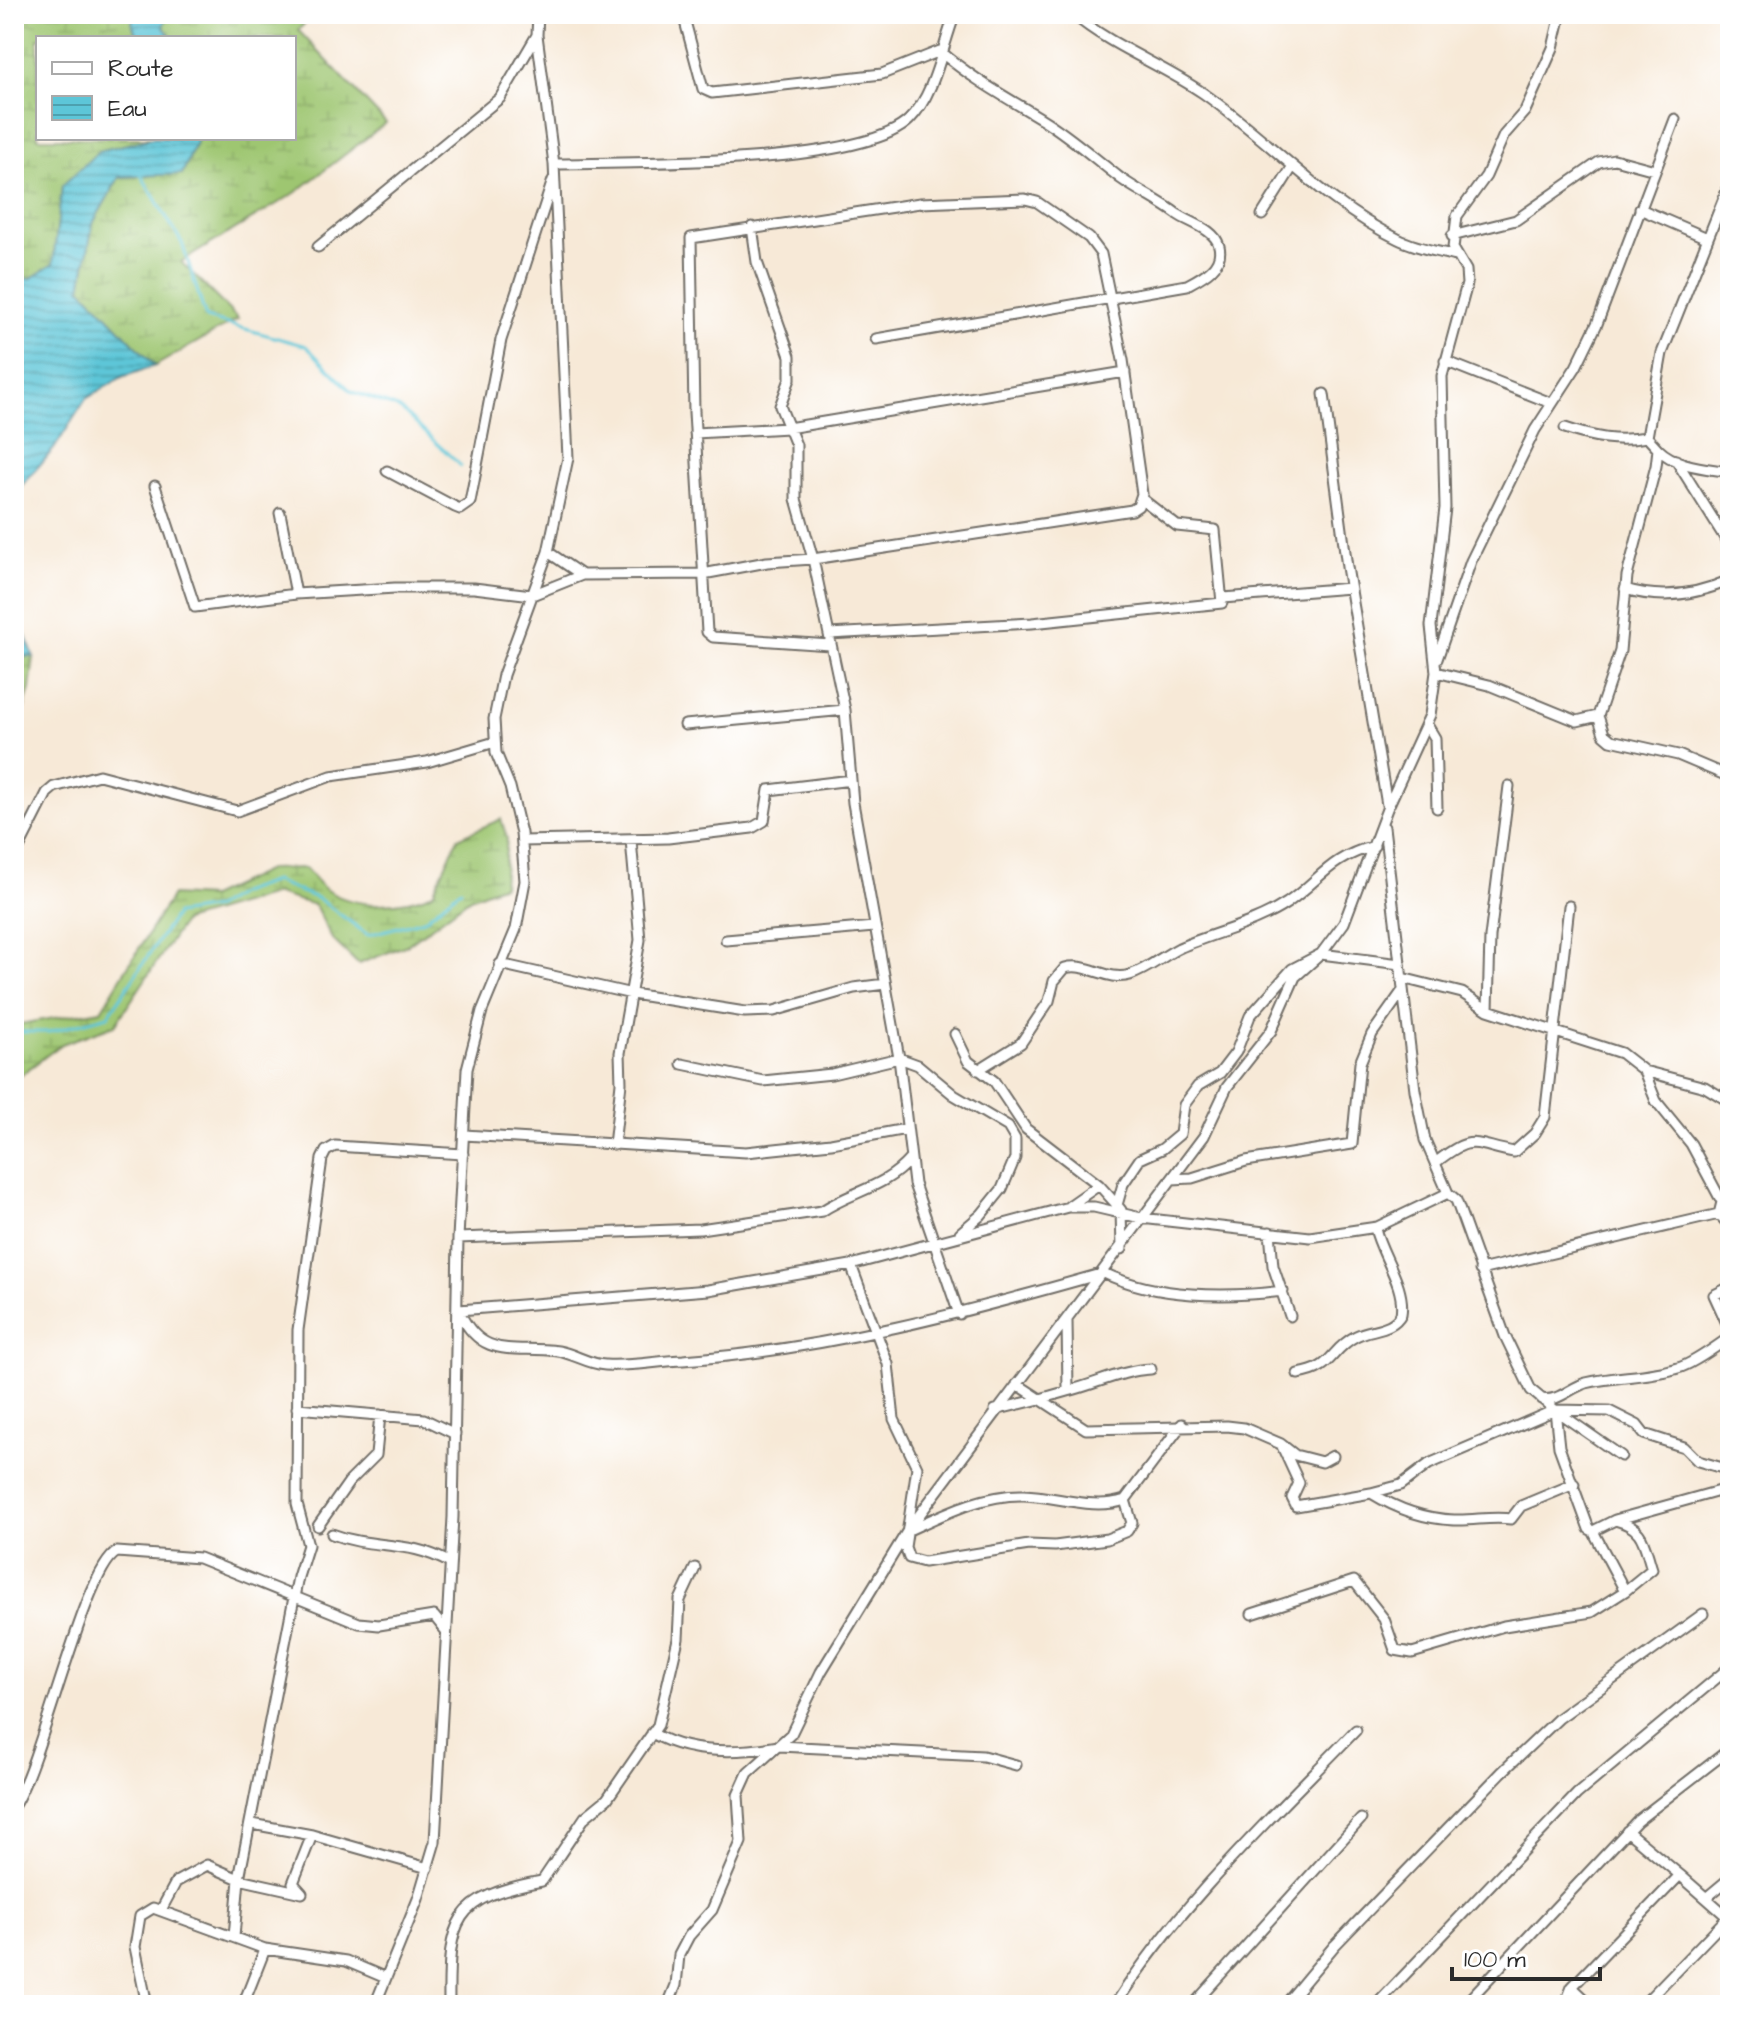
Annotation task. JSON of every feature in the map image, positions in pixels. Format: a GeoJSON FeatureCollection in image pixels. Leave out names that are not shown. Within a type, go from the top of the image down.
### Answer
{"type":"FeatureCollection","features":[{"type":"Feature","properties":{"kind":"street"},"geometry":{"type":"LineString","coordinates":[[375,2005],[428,1868],[440,1795],[455,1434],[458,1238],[467,1069],[473,1040],[522,905],[525,864],[515,805],[495,742],[494,719],[503,675],[548,552],[568,458],[555,176],[537,35],[538,14]]}},
{"type":"Feature","properties":{"kind":"street"},"geometry":{"type":"LineString","coordinates":[[683,14],[703,89],[712,93],[882,74],[940,51]]}},
{"type":"Feature","properties":{"kind":"street"},"geometry":{"type":"LineString","coordinates":[[554,164],[699,161],[822,151],[880,139],[897,131],[918,111],[955,14]]}},
{"type":"Feature","properties":{"kind":"street"},"geometry":{"type":"LineString","coordinates":[[1073,14],[1122,48],[1203,93],[1293,166],[1398,240],[1456,256]]}},
{"type":"Feature","properties":{"kind":"street"},"geometry":{"type":"LineString","coordinates":[[668,2005],[676,1985],[679,1955],[689,1936],[712,1910],[741,1842],[738,1808],[742,1784],[754,1767],[791,1734],[821,1672],[908,1530],[995,1410],[1104,1273],[1141,1218],[1204,1136],[1227,1087],[1271,1031],[1295,977],[1321,954],[1344,923],[1387,809],[1426,723],[1436,672],[1431,626],[1445,508],[1441,392],[1445,361],[1467,284],[1466,270],[1456,256],[1452,236],[1457,216],[1486,176],[1504,135],[1525,111],[1553,48],[1561,14]]}},
{"type":"Feature","properties":{"kind":"street"},"geometry":{"type":"LineString","coordinates":[[318,247],[500,98],[537,35]]}},
{"type":"Feature","properties":{"kind":"street"},"geometry":{"type":"LineString","coordinates":[[876,339],[1187,285],[1209,273],[1220,256],[1214,236],[1154,196],[1123,180],[1074,141],[983,85],[940,51]]}},
{"type":"Feature","properties":{"kind":"street"},"geometry":{"type":"LineString","coordinates":[[1436,661],[1471,561],[1551,403],[1576,367],[1597,324],[1675,119]]}},
{"type":"Feature","properties":{"kind":"street"},"geometry":{"type":"LineString","coordinates":[[1452,236],[1516,220],[1599,162],[1614,159],[1655,170]]}},
{"type":"Feature","properties":{"kind":"street"},"geometry":{"type":"LineString","coordinates":[[1262,215],[1293,166]]}},
{"type":"Feature","properties":{"kind":"street"},"geometry":{"type":"LineString","coordinates":[[387,471],[460,509],[470,502],[501,340],[555,176]]}},
{"type":"Feature","properties":{"kind":"street"},"geometry":{"type":"LineString","coordinates":[[1647,437],[1662,353],[1730,183]]}},
{"type":"Feature","properties":{"kind":"street"},"geometry":{"type":"LineString","coordinates":[[829,634],[1032,623],[1218,605],[1223,598],[1215,530],[1177,526],[1142,499],[1125,372],[1112,299],[1097,246],[1037,202],[1025,199],[920,203],[696,236],[690,243],[695,433],[709,636],[830,645]]}},
{"type":"Feature","properties":{"kind":"street"},"geometry":{"type":"LineString","coordinates":[[1640,209],[1707,238]]}},
{"type":"Feature","properties":{"kind":"street"},"geometry":{"type":"LineString","coordinates":[[752,227],[757,262],[790,356],[790,379],[780,400],[796,445],[796,499],[813,559],[845,710],[851,780],[899,1058],[910,1159],[933,1242],[959,1314]]}},
{"type":"Feature","properties":{"kind":"street"},"geometry":{"type":"LineString","coordinates":[[1445,361],[1551,403]]}},
{"type":"Feature","properties":{"kind":"street"},"geometry":{"type":"LineString","coordinates":[[695,433],[788,428],[1125,372]]}},
{"type":"Feature","properties":{"kind":"street"},"geometry":{"type":"LineString","coordinates":[[1324,394],[1350,588],[1387,809]]}},
{"type":"Feature","properties":{"kind":"street"},"geometry":{"type":"LineString","coordinates":[[1565,428],[1597,439],[1622,441],[1647,437]]}},
{"type":"Feature","properties":{"kind":"street"},"geometry":{"type":"LineString","coordinates":[[1647,437],[1658,449],[1676,460],[1730,472]]}},
{"type":"Feature","properties":{"kind":"street"},"geometry":{"type":"LineString","coordinates":[[1658,449],[1625,589],[1620,651],[1598,716],[1604,734],[1611,740],[1678,755],[1730,777]]}},
{"type":"Feature","properties":{"kind":"street"},"geometry":{"type":"LineString","coordinates":[[1676,460],[1730,546]]}},
{"type":"Feature","properties":{"kind":"street"},"geometry":{"type":"LineString","coordinates":[[155,486],[195,607],[296,594],[446,588],[532,595],[582,575],[703,574],[1132,510],[1142,499]]}},
{"type":"Feature","properties":{"kind":"street"},"geometry":{"type":"LineString","coordinates":[[280,513],[296,594]]}},
{"type":"Feature","properties":{"kind":"street"},"geometry":{"type":"LineString","coordinates":[[548,552],[582,575]]}},
{"type":"Feature","properties":{"kind":"street"},"geometry":{"type":"LineString","coordinates":[[1625,589],[1678,595],[1730,580]]}},
{"type":"Feature","properties":{"kind":"street"},"geometry":{"type":"LineString","coordinates":[[1223,598],[1350,588]]}},
{"type":"Feature","properties":{"kind":"street"},"geometry":{"type":"LineString","coordinates":[[1436,672],[1489,685],[1577,721],[1598,716]]}},
{"type":"Feature","properties":{"kind":"street"},"geometry":{"type":"LineString","coordinates":[[685,725],[845,710]]}},
{"type":"Feature","properties":{"kind":"street"},"geometry":{"type":"LineString","coordinates":[[1426,723],[1435,738],[1437,808]]}},
{"type":"Feature","properties":{"kind":"street"},"geometry":{"type":"LineString","coordinates":[[14,858],[47,793],[90,776],[237,811],[331,776],[427,762],[495,742]]}},
{"type":"Feature","properties":{"kind":"street"},"geometry":{"type":"LineString","coordinates":[[522,841],[631,840],[752,828],[764,821],[769,790],[851,780]]}},
{"type":"Feature","properties":{"kind":"street"},"geometry":{"type":"LineString","coordinates":[[1488,1010],[1490,937],[1509,786]]}},
{"type":"Feature","properties":{"kind":"street"},"geometry":{"type":"LineString","coordinates":[[1384,823],[1423,1135],[1448,1193],[1456,1200],[1521,1373],[1539,1399],[1621,1456]]}},
{"type":"Feature","properties":{"kind":"street"},"geometry":{"type":"LineString","coordinates":[[614,1145],[621,1083],[620,1053],[640,940],[631,840]]}},
{"type":"Feature","properties":{"kind":"street"},"geometry":{"type":"LineString","coordinates":[[978,1070],[1021,1043],[1065,968],[1088,967],[1111,976],[1127,976],[1179,948],[1263,916],[1288,902],[1321,871],[1352,852],[1374,846]]}},
{"type":"Feature","properties":{"kind":"street"},"geometry":{"type":"LineString","coordinates":[[1435,1163],[1460,1143],[1481,1143],[1514,1152],[1535,1133],[1545,1117],[1569,906]]}},
{"type":"Feature","properties":{"kind":"street"},"geometry":{"type":"LineString","coordinates":[[726,940],[874,927]]}},
{"type":"Feature","properties":{"kind":"street"},"geometry":{"type":"LineString","coordinates":[[1122,1249],[1119,1208],[1123,1184],[1140,1159],[1162,1149],[1180,1134],[1184,1105],[1198,1086],[1220,1073],[1236,1052],[1250,1016],[1292,969],[1321,954],[1400,964]]}},
{"type":"Feature","properties":{"kind":"street"},"geometry":{"type":"LineString","coordinates":[[500,964],[632,994],[722,1010],[760,1013],[854,988],[885,984]]}},
{"type":"Feature","properties":{"kind":"street"},"geometry":{"type":"LineString","coordinates":[[1402,978],[1462,993],[1488,1010],[1621,1053],[1644,1071],[1705,1087],[1730,1102]]}},
{"type":"Feature","properties":{"kind":"street"},"geometry":{"type":"LineString","coordinates":[[1172,1179],[1192,1178],[1246,1161],[1352,1144],[1360,1063],[1372,1034],[1403,990]]}},
{"type":"Feature","properties":{"kind":"street"},"geometry":{"type":"LineString","coordinates":[[955,1034],[968,1061],[994,1081],[1026,1129],[1099,1185],[1119,1208]]}},
{"type":"Feature","properties":{"kind":"street"},"geometry":{"type":"LineString","coordinates":[[682,1064],[752,1080],[779,1081],[832,1074],[899,1058],[918,1065],[954,1095],[1013,1131],[1015,1158],[1002,1189],[981,1215],[952,1238]]}},
{"type":"Feature","properties":{"kind":"street"},"geometry":{"type":"LineString","coordinates":[[1644,1071],[1656,1101],[1691,1144],[1722,1202],[1719,1214]]}},
{"type":"Feature","properties":{"kind":"street"},"geometry":{"type":"LineString","coordinates":[[464,1135],[746,1152],[831,1143],[906,1129]]}},
{"type":"Feature","properties":{"kind":"street"},"geometry":{"type":"LineString","coordinates":[[234,1937],[239,1879],[294,1597],[308,1545],[297,1504],[298,1330],[313,1213],[326,1151],[335,1146],[463,1154]]}},
{"type":"Feature","properties":{"kind":"street"},"geometry":{"type":"LineString","coordinates":[[458,1238],[644,1233],[788,1217],[822,1211],[846,1196],[874,1188],[910,1159]]}},
{"type":"Feature","properties":{"kind":"street"},"geometry":{"type":"LineString","coordinates":[[1435,1199],[1440,1175]]}},
{"type":"Feature","properties":{"kind":"street"},"geometry":{"type":"LineString","coordinates":[[1068,1207],[1099,1185]]}},
{"type":"Feature","properties":{"kind":"street"},"geometry":{"type":"LineString","coordinates":[[459,1310],[681,1293],[851,1265],[1068,1207],[1119,1208],[1141,1218],[1310,1237],[1375,1228],[1448,1193]]}},
{"type":"Feature","properties":{"kind":"street"},"geometry":{"type":"LineString","coordinates":[[1719,1214],[1730,1226]]}},
{"type":"Feature","properties":{"kind":"street"},"geometry":{"type":"LineString","coordinates":[[1480,1270],[1719,1214]]}},
{"type":"Feature","properties":{"kind":"street"},"geometry":{"type":"LineString","coordinates":[[1298,1374],[1323,1368],[1352,1337],[1393,1324],[1401,1314],[1401,1301],[1375,1228]]}},
{"type":"Feature","properties":{"kind":"street"},"geometry":{"type":"LineString","coordinates":[[1270,1232],[1273,1266],[1290,1316]]}},
{"type":"Feature","properties":{"kind":"street"},"geometry":{"type":"LineString","coordinates":[[851,1265],[890,1370],[894,1419],[917,1467],[905,1547],[909,1558],[924,1562],[1029,1545],[1055,1546],[1107,1539],[1127,1531],[1132,1523],[1125,1500]]}},
{"type":"Feature","properties":{"kind":"street"},"geometry":{"type":"LineString","coordinates":[[459,1310],[470,1333],[486,1345],[507,1350],[559,1351],[606,1365],[737,1356],[873,1331],[959,1314],[1104,1273],[1122,1282],[1175,1291],[1235,1295],[1283,1291]]}},
{"type":"Feature","properties":{"kind":"street"},"geometry":{"type":"LineString","coordinates":[[1730,1287],[1714,1295],[1730,1330]]}},
{"type":"Feature","properties":{"kind":"street"},"geometry":{"type":"LineString","coordinates":[[1067,1320],[1068,1391]]}},
{"type":"Feature","properties":{"kind":"street"},"geometry":{"type":"LineString","coordinates":[[1539,1399],[1552,1401],[1583,1384],[1681,1368],[1695,1357],[1715,1350],[1730,1337]]}},
{"type":"Feature","properties":{"kind":"street"},"geometry":{"type":"LineString","coordinates":[[995,1410],[1104,1383],[1134,1370],[1151,1369]]}},
{"type":"Feature","properties":{"kind":"street"},"geometry":{"type":"LineString","coordinates":[[1017,1384],[1086,1429],[1182,1424],[1244,1428],[1281,1444],[1295,1455],[1322,1462],[1333,1456]]}},
{"type":"Feature","properties":{"kind":"street"},"geometry":{"type":"LineString","coordinates":[[297,1408],[428,1420],[455,1434]]}},
{"type":"Feature","properties":{"kind":"street"},"geometry":{"type":"LineString","coordinates":[[1555,1410],[1559,1447],[1574,1484],[1578,1507],[1625,1591]]}},
{"type":"Feature","properties":{"kind":"street"},"geometry":{"type":"LineString","coordinates":[[1281,1444],[1299,1483],[1292,1498],[1296,1506],[1401,1485],[1442,1457],[1555,1410],[1609,1411],[1637,1425],[1644,1434],[1684,1447],[1694,1453],[1698,1461],[1719,1467]]}},
{"type":"Feature","properties":{"kind":"street"},"geometry":{"type":"LineString","coordinates":[[318,1526],[349,1482],[376,1455],[380,1415]]}},
{"type":"Feature","properties":{"kind":"street"},"geometry":{"type":"LineString","coordinates":[[908,1530],[962,1505],[1012,1495],[1095,1503],[1125,1500],[1182,1424]]}},
{"type":"Feature","properties":{"kind":"street"},"geometry":{"type":"LineString","coordinates":[[1371,1493],[1391,1505],[1425,1517],[1457,1520],[1493,1516],[1511,1519],[1521,1506],[1574,1484]]}},
{"type":"Feature","properties":{"kind":"street"},"geometry":{"type":"LineString","coordinates":[[1593,1531],[1615,1520],[1730,1488]]}},
{"type":"Feature","properties":{"kind":"street"},"geometry":{"type":"LineString","coordinates":[[1252,1614],[1354,1581],[1384,1619],[1395,1650],[1412,1653],[1504,1626],[1592,1612],[1652,1569],[1639,1530],[1631,1523],[1615,1520]]}},
{"type":"Feature","properties":{"kind":"street"},"geometry":{"type":"LineString","coordinates":[[332,1534],[346,1540],[415,1547],[450,1563]]}},
{"type":"Feature","properties":{"kind":"street"},"geometry":{"type":"LineString","coordinates":[[14,1805],[34,1767],[91,1592],[108,1556],[131,1550],[199,1558],[327,1613],[367,1624],[434,1616],[446,1631]]}},
{"type":"Feature","properties":{"kind":"street"},"geometry":{"type":"LineString","coordinates":[[449,2005],[448,1963],[454,1926],[481,1897],[542,1881],[585,1817],[607,1799],[658,1725],[676,1653],[680,1600],[695,1568]]}},
{"type":"Feature","properties":{"kind":"street"},"geometry":{"type":"LineString","coordinates":[[1285,2005],[1335,1945],[1510,1764],[1559,1718],[1703,1614]]}},
{"type":"Feature","properties":{"kind":"street"},"geometry":{"type":"LineString","coordinates":[[1376,2005],[1577,1794],[1730,1667]]}},
{"type":"Feature","properties":{"kind":"street"},"geometry":{"type":"LineString","coordinates":[[1115,2005],[1133,1977],[1221,1871],[1356,1730]]}},
{"type":"Feature","properties":{"kind":"street"},"geometry":{"type":"LineString","coordinates":[[652,1733],[670,1743],[697,1748],[752,1751],[779,1746],[983,1756],[1016,1765]]}},
{"type":"Feature","properties":{"kind":"street"},"geometry":{"type":"LineString","coordinates":[[1464,2005],[1627,1831],[1730,1749]]}},
{"type":"Feature","properties":{"kind":"street"},"geometry":{"type":"LineString","coordinates":[[1193,2005],[1361,1819]]}},
{"type":"Feature","properties":{"kind":"street"},"geometry":{"type":"LineString","coordinates":[[252,1824],[312,1835],[428,1868]]}},
{"type":"Feature","properties":{"kind":"street"},"geometry":{"type":"LineString","coordinates":[[1627,1831],[1729,1918],[1643,2005]]}},
{"type":"Feature","properties":{"kind":"street"},"geometry":{"type":"LineString","coordinates":[[161,1910],[176,1882],[209,1865],[239,1879],[302,1893],[293,1883],[312,1835]]}},
{"type":"Feature","properties":{"kind":"street"},"geometry":{"type":"LineString","coordinates":[[1565,2005],[1572,1987],[1680,1875]]}},
{"type":"Feature","properties":{"kind":"street"},"geometry":{"type":"LineString","coordinates":[[1706,1898],[1730,1878]]}},
{"type":"Feature","properties":{"kind":"street"},"geometry":{"type":"LineString","coordinates":[[147,2005],[134,1933],[144,1912],[161,1910],[265,1949],[346,1961],[386,1978]]}},
{"type":"Feature","properties":{"kind":"street"},"geometry":{"type":"LineString","coordinates":[[243,2005],[265,1949]]}},
{"type":"Feature","properties":{"kind":"street"},"geometry":{"type":"LineString","coordinates":[[1572,1987],[1591,2005]]}},
{"type":"Feature","properties":{"kind":"green space"},"geometry":{"type":"Polygon","coordinates":[[[14,14],[136,14],[132,22],[136,36],[36,36],[36,140],[145,140],[99,151],[62,186],[53,264],[30,279],[14,278],[14,14]]]}},
{"type":"Feature","properties":{"kind":"green space"},"geometry":{"type":"Polygon","coordinates":[[[168,14],[315,14],[298,30],[386,123],[295,193],[181,262],[238,319],[155,366],[81,288],[93,223],[120,176],[182,174],[197,140],[296,140],[296,36],[170,36],[163,26],[168,14]]]}},
{"type":"Feature","properties":{"kind":"green space"},"geometry":{"type":"Polygon","coordinates":[[[14,657],[34,657],[30,689],[14,740],[14,657]]]}},
{"type":"Feature","properties":{"kind":"green space"},"geometry":{"type":"Polygon","coordinates":[[[501,819],[507,838],[503,885],[470,898],[407,945],[358,964],[332,939],[315,905],[276,894],[184,921],[115,1025],[62,1044],[14,1080],[14,1025],[101,1010],[172,895],[210,897],[270,869],[305,868],[328,891],[353,901],[380,904],[421,898],[433,893],[458,838],[501,819]]]}},
{"type":"Feature","properties":{"kind":"water"},"geometry":{"type":"Polygon","coordinates":[[[136,14],[168,14],[163,26],[170,36],[136,36],[132,22],[136,14]]]}},
{"type":"Feature","properties":{"kind":"water"},"geometry":{"type":"Polygon","coordinates":[[[145,140],[197,140],[182,174],[119,177],[93,223],[81,288],[155,366],[122,377],[86,399],[54,449],[14,494],[14,278],[30,279],[53,264],[62,186],[99,151],[145,140]]]}},
{"type":"Feature","properties":{"kind":"water"},"geometry":{"type":"Polygon","coordinates":[[[14,607],[34,657],[14,657],[14,607]]]}},
{"type":"Feature","properties":{"kind":"waterway"},"geometry":{"type":"LineString","coordinates":[[141,175],[182,243],[206,318],[306,346],[351,391],[400,409],[461,466]]}},
{"type":"Feature","properties":{"kind":"waterway"},"geometry":{"type":"LineString","coordinates":[[14,1032],[49,1032],[108,1016],[176,914],[215,908],[240,893],[274,881],[319,899],[368,935],[424,920],[461,889]]}}]}
